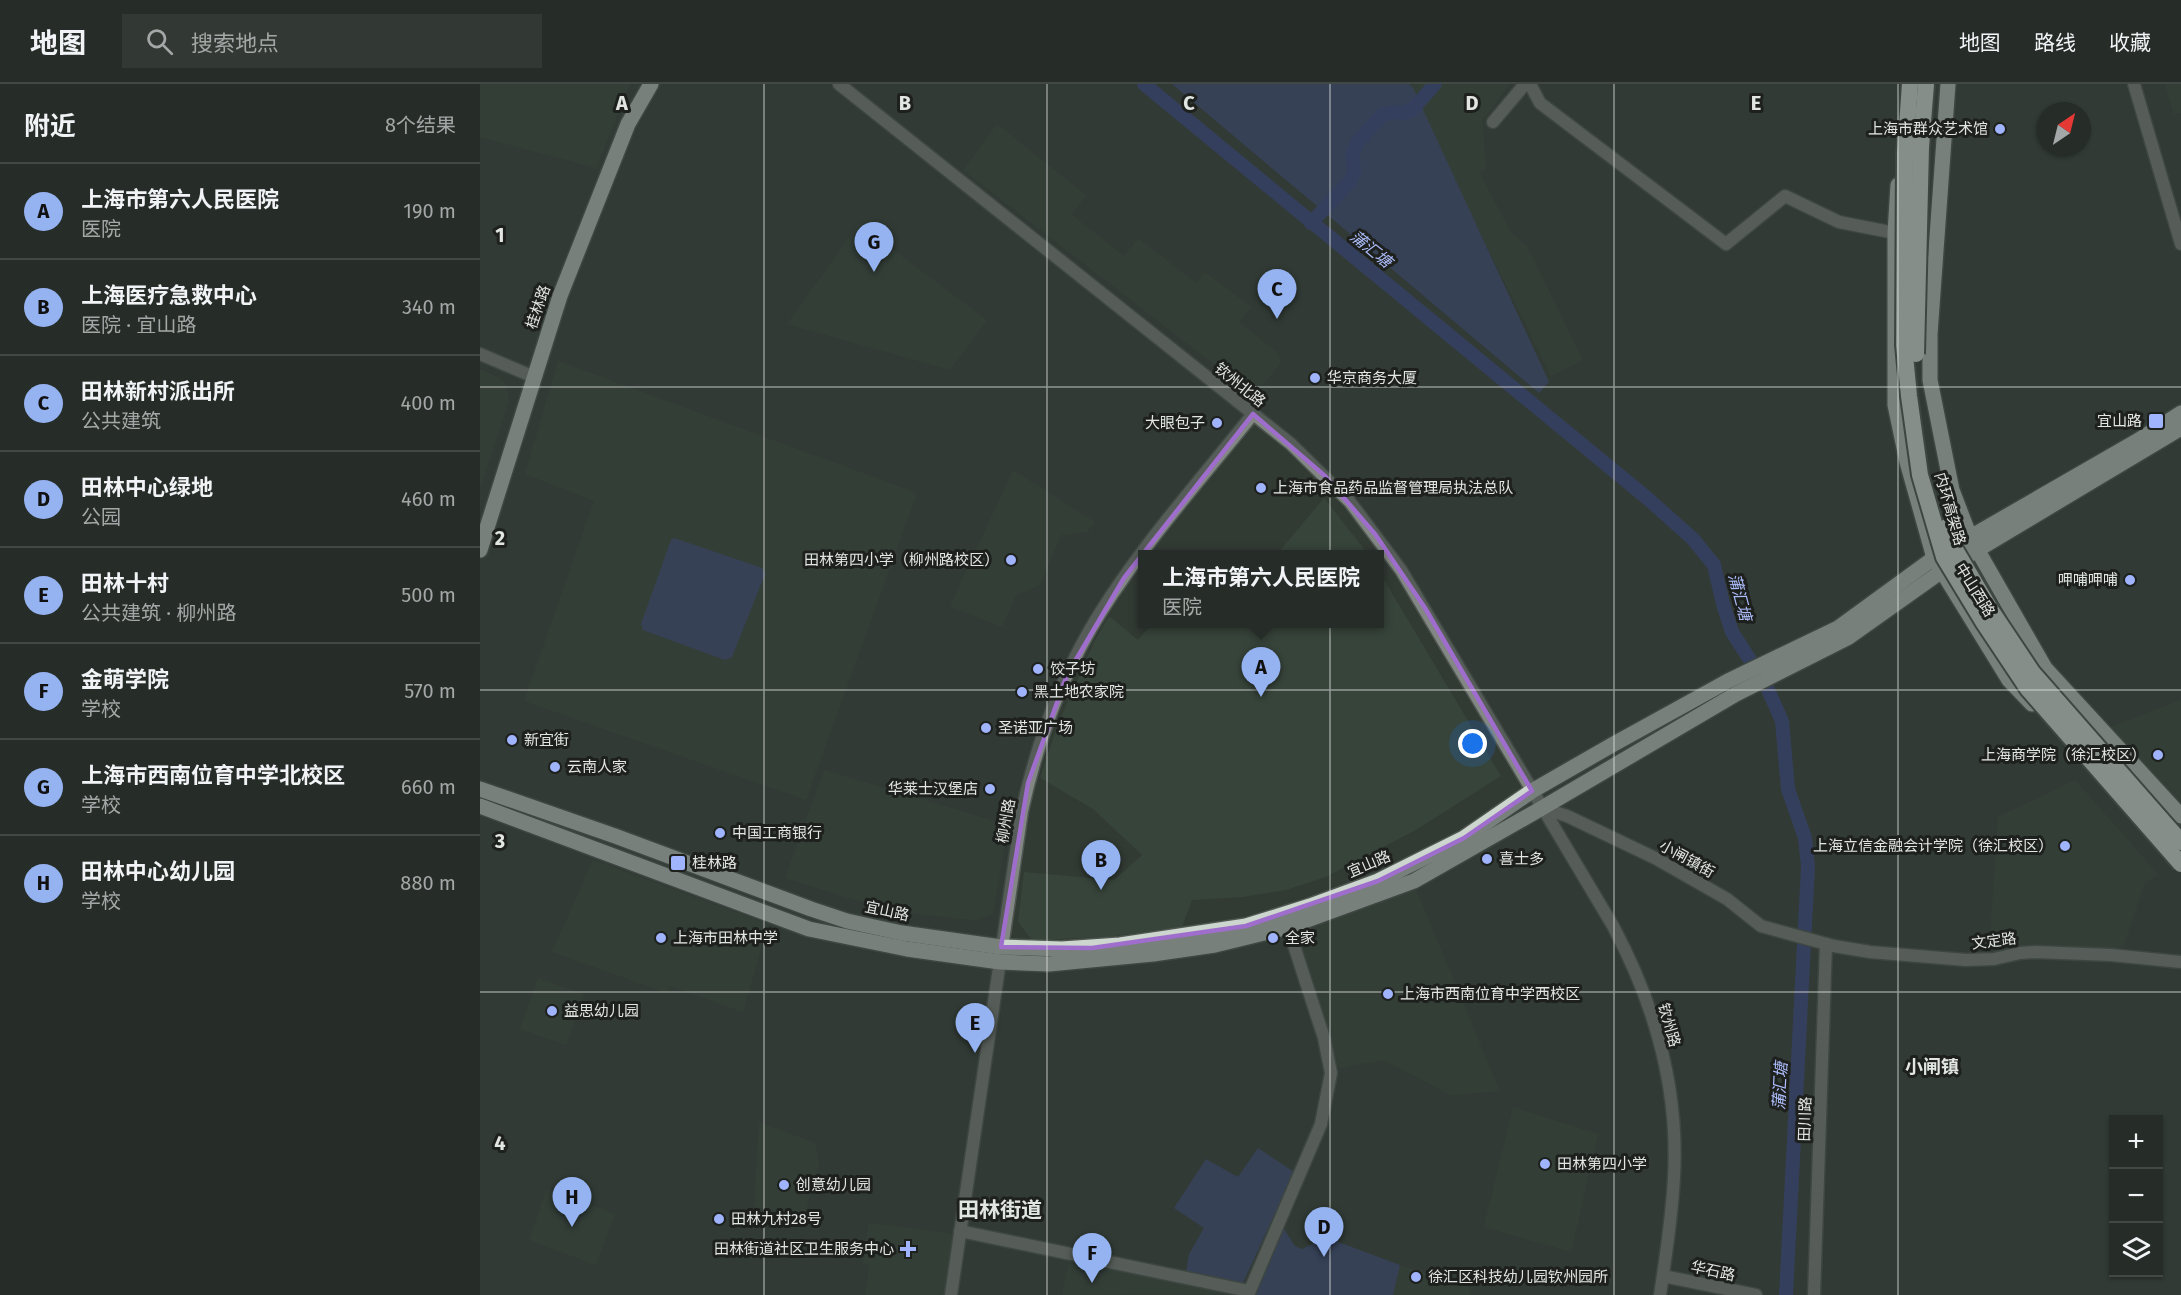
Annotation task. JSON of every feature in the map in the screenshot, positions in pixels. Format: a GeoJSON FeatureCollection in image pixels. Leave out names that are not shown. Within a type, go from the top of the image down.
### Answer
{"type":"FeatureCollection","features":[{"type":"Feature","properties":{"kind":"highway","name":"内环高架路"},"geometry":{"type":"LineString","coordinates":[[1910,84],[1905,154],[1904,345],[1908,396],[1920,475],[1944,557],[1984,623],[2028,688],[2181,865]]}},
{"type":"Feature","properties":{"kind":"highway","name":"内环高架路"},"geometry":{"type":"LineString","coordinates":[[1926,84],[1921,147],[1916,348],[1919,393],[1930,470],[1953,546],[1992,612],[2032,672],[2181,842]]}},
{"type":"Feature","properties":{"kind":"main road","name":"桂林路"},"geometry":{"type":"LineString","coordinates":[[480,550],[560,296],[628,124],[651,84]]}},
{"type":"Feature","properties":{"kind":"main road","name":"中山西路"},"geometry":{"type":"LineString","coordinates":[[1904,84],[1895,233],[1895,405],[1907,462],[1938,565],[2009,680],[2181,865]]}},
{"type":"Feature","properties":{"kind":"main road","name":"中山西路"},"geometry":{"type":"LineString","coordinates":[[1948,84],[1929,334],[1930,380],[1952,490],[1970,537],[2045,668],[2181,816]]}},
{"type":"Feature","properties":{"kind":"main road","name":"宜山路"},"geometry":{"type":"LineString","coordinates":[[480,806],[809,929],[907,949],[1000,955],[1092,948],[1168,939],[1245,926],[1310,906],[1378,881],[1464,838],[1532,791],[1779,664],[1938,565],[1970,537],[2137,441],[2181,413]]}},
{"type":"Feature","properties":{"kind":"main road","name":"宜山路"},"geometry":{"type":"LineString","coordinates":[[1938,565],[1978,551],[2181,428]]}},
{"type":"Feature","properties":{"kind":"main road","name":"宜山路"},"geometry":{"type":"LineString","coordinates":[[480,789],[847,921],[1049,964],[1153,954],[1215,945],[1288,927],[1414,880],[1542,808],[1732,688]]}},
{"type":"Feature","properties":{"kind":"street","name":"钦州北路"},"geometry":{"type":"LineString","coordinates":[[840,84],[1317,467],[1350,502],[1375,534],[1425,608],[1532,791]]}},
{"type":"Feature","properties":{"kind":"street"},"geometry":{"type":"LineString","coordinates":[[1493,122],[1525,84]]}},
{"type":"Feature","properties":{"kind":"street"},"geometry":{"type":"LineString","coordinates":[[1530,84],[1540,103],[1726,244],[1785,196],[1839,222],[1895,233]]}},
{"type":"Feature","properties":{"kind":"street"},"geometry":{"type":"LineString","coordinates":[[2134,84],[2181,244]]}},
{"type":"Feature","properties":{"kind":"street"},"geometry":{"type":"LineString","coordinates":[[480,354],[534,377]]}},
{"type":"Feature","properties":{"kind":"street","name":"柳州路"},"geometry":{"type":"LineString","coordinates":[[1146,550],[1253,414]]}},
{"type":"Feature","properties":{"kind":"street","name":"柳州路"},"geometry":{"type":"LineString","coordinates":[[951,1295],[1000,955],[1028,783],[1041,739],[1067,675],[1099,615],[1138,560]]}},
{"type":"Feature","properties":{"kind":"street","name":"钦州路"},"geometry":{"type":"LineString","coordinates":[[1532,791],[1627,953],[1641,983],[1661,1047],[1672,1108],[1675,1142],[1671,1216],[1660,1295]]}},
{"type":"Feature","properties":{"kind":"street","name":"小闸镇街"},"geometry":{"type":"LineString","coordinates":[[1542,808],[1567,816],[1618,839],[1692,878],[1727,899],[1761,926],[1812,941]]}},
{"type":"Feature","properties":{"kind":"street"},"geometry":{"type":"LineString","coordinates":[[960,1231],[1248,1293],[1321,1124],[1331,1073],[1324,1038],[1288,927]]}},
{"type":"Feature","properties":{"kind":"street","name":"文定路"},"geometry":{"type":"LineString","coordinates":[[1812,941],[1870,952],[1966,960],[1994,959],[2035,952],[2110,955],[2181,962]]}},
{"type":"Feature","properties":{"kind":"street","name":"田川路"},"geometry":{"type":"LineString","coordinates":[[1814,1295],[1826,944]]}},
{"type":"Feature","properties":{"kind":"street","name":"华石路"},"geometry":{"type":"LineString","coordinates":[[1663,1276],[1756,1295]]}},
{"type":"Feature","properties":{"kind":"highlighted area"},"geometry":{"type":"Polygon","coordinates":[[[1253,414],[1325,476],[1375,534],[1425,608],[1532,791],[1464,838],[1378,881],[1246,926],[1092,948],[1001,947],[1028,783],[1067,675],[1124,578],[1253,414]]]}},
{"type":"Feature","properties":{"kind":"shaded area"},"geometry":{"type":"Polygon","coordinates":[[[480,84],[630,84],[596,168],[480,137],[480,84]]]}},
{"type":"Feature","properties":{"kind":"shaded area"},"geometry":{"type":"Polygon","coordinates":[[[1172,84],[1409,84],[1413,88],[1549,382],[1539,393],[1172,84]]]}},
{"type":"Feature","properties":{"kind":"shaded area"},"geometry":{"type":"Polygon","coordinates":[[[1402,84],[1510,84],[1485,117],[1482,117],[1486,169],[1480,173],[1511,233],[1527,246],[1583,360],[1551,376],[1410,91],[1402,84]]]}},
{"type":"Feature","properties":{"kind":"shaded area"},"geometry":{"type":"Polygon","coordinates":[[[2165,84],[2181,84],[2181,113],[2174,114],[2165,84]]]}},
{"type":"Feature","properties":{"kind":"shaded area"},"geometry":{"type":"Polygon","coordinates":[[[997,124],[1086,195],[1072,215],[1124,256],[1138,238],[1196,283],[1205,272],[1251,307],[1239,322],[1278,353],[1281,363],[1262,386],[1249,389],[1242,386],[963,170],[997,124]]]}},
{"type":"Feature","properties":{"kind":"shaded area"},"geometry":{"type":"Polygon","coordinates":[[[859,224],[987,320],[950,370],[787,324],[859,224]]]}},
{"type":"Feature","properties":{"kind":"shaded area"},"geometry":{"type":"Polygon","coordinates":[[[558,361],[917,493],[806,800],[524,701],[594,501],[525,474],[558,361]]]}},
{"type":"Feature","properties":{"kind":"shaded area"},"geometry":{"type":"Polygon","coordinates":[[[480,369],[500,378],[506,384],[509,401],[480,488],[480,369]]]}},
{"type":"Feature","properties":{"kind":"shaded area","name":"田林第四小学（柳州路校区）"},"geometry":{"type":"Polygon","coordinates":[[[1013,470],[1095,522],[1087,532],[1061,535],[1040,585],[1016,595],[1002,627],[950,606],[1013,470]]]}},
{"type":"Feature","properties":{"kind":"shaded area"},"geometry":{"type":"Polygon","coordinates":[[[1324,498],[1365,550],[1280,550],[1324,498]]]}},
{"type":"Feature","properties":{"kind":"shaded area"},"geometry":{"type":"Polygon","coordinates":[[[674,538],[762,568],[765,574],[732,657],[725,660],[643,630],[641,624],[671,540],[674,538]]]}},
{"type":"Feature","properties":{"kind":"shaded area"},"geometry":{"type":"Polygon","coordinates":[[[1384,580],[1501,776],[1416,830],[1326,877],[1286,890],[1243,897],[1192,900],[1181,930],[1165,929],[1108,937],[1032,940],[1018,922],[1024,872],[1114,880],[1142,855],[1093,809],[1040,778],[1058,724],[1094,642],[1109,616],[1138,640],[1148,628],[1384,628],[1384,580]]]}},
{"type":"Feature","properties":{"kind":"shaded area","name":"上海商学院（徐汇校区）"},"geometry":{"type":"Polygon","coordinates":[[[2181,700],[2181,799],[2179,801],[2111,727],[2181,700]]]}},
{"type":"Feature","properties":{"kind":"shaded area"},"geometry":{"type":"Polygon","coordinates":[[[824,770],[1008,825],[993,914],[974,920],[917,914],[852,899],[785,878],[824,770]]]}},
{"type":"Feature","properties":{"kind":"shaded area","name":"上海立信金融会计学院（徐汇校区）"},"geometry":{"type":"Polygon","coordinates":[[[2075,780],[2159,875],[2145,882],[2123,948],[1989,951],[1998,817],[2075,780]]]}},
{"type":"Feature","properties":{"kind":"shaded area","name":"上海市田林中学"},"geometry":{"type":"Polygon","coordinates":[[[593,860],[768,924],[743,1012],[670,986],[667,993],[552,952],[593,860]]]}},
{"type":"Feature","properties":{"kind":"shaded area","name":"上海市西南位育中学西校区"},"geometry":{"type":"Polygon","coordinates":[[[1416,889],[1500,1091],[1451,1095],[1384,1060],[1339,1068],[1298,932],[1416,889]]]}},
{"type":"Feature","properties":{"kind":"shaded area","name":"益思幼儿园"},"geometry":{"type":"Polygon","coordinates":[[[538,978],[584,994],[566,1045],[520,1029],[538,978]]]}},
{"type":"Feature","properties":{"kind":"shaded area","name":"田林第四小学"},"geometry":{"type":"Polygon","coordinates":[[[1513,1107],[1598,1134],[1571,1252],[1484,1227],[1513,1107]]]}},
{"type":"Feature","properties":{"kind":"shaded area","name":"创意幼儿园"},"geometry":{"type":"Polygon","coordinates":[[[759,1122],[815,1143],[819,1163],[805,1214],[754,1207],[759,1122]]]}},
{"type":"Feature","properties":{"kind":"shaded area"},"geometry":{"type":"Polygon","coordinates":[[[1258,1148],[1294,1172],[1242,1285],[1186,1273],[1189,1254],[1204,1228],[1174,1208],[1206,1159],[1238,1177],[1258,1148]]]}},
{"type":"Feature","properties":{"kind":"shaded area"},"geometry":{"type":"Polygon","coordinates":[[[547,1189],[615,1214],[596,1265],[529,1240],[547,1189]]]}},
{"type":"Feature","properties":{"kind":"shaded area","name":"田林街道社区卫生服务中心"},"geometry":{"type":"Polygon","coordinates":[[[869,1223],[953,1234],[945,1295],[865,1295],[870,1265],[863,1264],[869,1223]]]}},
{"type":"Feature","properties":{"kind":"shaded area"},"geometry":{"type":"Polygon","coordinates":[[[1282,1226],[1295,1246],[1302,1249],[1319,1241],[1333,1240],[1400,1265],[1393,1295],[1253,1295],[1282,1226]]]}},
{"type":"Feature","properties":{"kind":"shaded area"},"geometry":{"type":"Polygon","coordinates":[[[1069,1261],[1238,1294],[1062,1295],[1069,1261]]]}},
{"type":"Feature","properties":{"kind":"shaded area","name":"徐汇区科技幼儿园钦州园所"},"geometry":{"type":"Polygon","coordinates":[[[1400,1265],[1471,1288],[1469,1295],[1393,1295],[1400,1265]]]}},
{"type":"Feature","properties":{"kind":"waterway","name":"蒲汇塘"},"geometry":{"type":"LineString","coordinates":[[1144,84],[1647,498],[1693,539],[1714,565],[1732,632],[1765,683],[1782,721],[1788,789],[1805,838],[1808,866],[1786,1295]]}},
{"type":"Feature","properties":{"kind":"waterway"},"geometry":{"type":"LineString","coordinates":[[1311,223],[1351,180],[1354,170],[1352,156],[1357,143],[1372,126],[1382,115],[1394,112],[1405,113],[1413,109],[1435,84]]}},
{"type":"Feature","properties":{"kind":"place","name":"上海市群众艺术馆"},"geometry":{"type":"Point","coordinates":[2000,129]}},
{"type":"Feature","properties":{"kind":"place","name":"上海市西南位育中学北校区"},"geometry":{"type":"Point","coordinates":[874,272]}},
{"type":"Feature","properties":{"kind":"place","name":"田林新村派出所"},"geometry":{"type":"Point","coordinates":[1277,319]}},
{"type":"Feature","properties":{"kind":"place","name":"华京商务大厦"},"geometry":{"type":"Point","coordinates":[1315,378]}},
{"type":"Feature","properties":{"kind":"place","name":"宜山路"},"geometry":{"type":"Point","coordinates":[2156,421]}},
{"type":"Feature","properties":{"kind":"place","name":"大眼包子"},"geometry":{"type":"Point","coordinates":[1217,423]}},
{"type":"Feature","properties":{"kind":"place","name":"上海市食品药品监督管理局执法总队"},"geometry":{"type":"Point","coordinates":[1261,488]}},
{"type":"Feature","properties":{"kind":"place","name":"田林第四小学（柳州路校区）"},"geometry":{"type":"Point","coordinates":[1011,560]}},
{"type":"Feature","properties":{"kind":"place","name":"呷哺呷哺"},"geometry":{"type":"Point","coordinates":[2130,580]}},
{"type":"Feature","properties":{"kind":"place","name":"饺子坊"},"geometry":{"type":"Point","coordinates":[1038,669]}},
{"type":"Feature","properties":{"kind":"place","name":"黑土地农家院"},"geometry":{"type":"Point","coordinates":[1022,692]}},
{"type":"Feature","properties":{"kind":"place","name":"上海市第六人民医院"},"geometry":{"type":"Point","coordinates":[1261,697]}},
{"type":"Feature","properties":{"kind":"place","name":"圣诺亚广场"},"geometry":{"type":"Point","coordinates":[986,728]}},
{"type":"Feature","properties":{"kind":"place","name":"新宜街"},"geometry":{"type":"Point","coordinates":[512,740]}},
{"type":"Feature","properties":{"kind":"place","name":"上海商学院（徐汇校区）"},"geometry":{"type":"Point","coordinates":[2158,755]}},
{"type":"Feature","properties":{"kind":"place","name":"云南人家"},"geometry":{"type":"Point","coordinates":[555,767]}},
{"type":"Feature","properties":{"kind":"place","name":"华莱士汉堡店"},"geometry":{"type":"Point","coordinates":[990,789]}},
{"type":"Feature","properties":{"kind":"place","name":"中国工商银行"},"geometry":{"type":"Point","coordinates":[720,833]}},
{"type":"Feature","properties":{"kind":"place","name":"上海立信金融会计学院（徐汇校区）"},"geometry":{"type":"Point","coordinates":[2065,846]}},
{"type":"Feature","properties":{"kind":"place","name":"喜士多"},"geometry":{"type":"Point","coordinates":[1487,859]}},
{"type":"Feature","properties":{"kind":"place","name":"桂林路"},"geometry":{"type":"Point","coordinates":[678,863]}},
{"type":"Feature","properties":{"kind":"place","name":"上海医疗急救中心"},"geometry":{"type":"Point","coordinates":[1101,890]}},
{"type":"Feature","properties":{"kind":"place","name":"上海市田林中学"},"geometry":{"type":"Point","coordinates":[661,938]}},
{"type":"Feature","properties":{"kind":"place","name":"全家"},"geometry":{"type":"Point","coordinates":[1273,938]}},
{"type":"Feature","properties":{"kind":"place","name":"上海市西南位育中学西校区"},"geometry":{"type":"Point","coordinates":[1388,994]}},
{"type":"Feature","properties":{"kind":"place","name":"益思幼儿园"},"geometry":{"type":"Point","coordinates":[552,1011]}},
{"type":"Feature","properties":{"kind":"place","name":"田林十村"},"geometry":{"type":"Point","coordinates":[975,1053]}},
{"type":"Feature","properties":{"kind":"place","name":"田林第四小学"},"geometry":{"type":"Point","coordinates":[1545,1164]}},
{"type":"Feature","properties":{"kind":"place","name":"创意幼儿园"},"geometry":{"type":"Point","coordinates":[784,1185]}},
{"type":"Feature","properties":{"kind":"place","name":"田林九村28号"},"geometry":{"type":"Point","coordinates":[719,1219]}},
{"type":"Feature","properties":{"kind":"place","name":"田林中心幼儿园"},"geometry":{"type":"Point","coordinates":[572,1227]}},
{"type":"Feature","properties":{"kind":"place","name":"田林街道社区卫生服务中心"},"geometry":{"type":"Point","coordinates":[908,1249]}},
{"type":"Feature","properties":{"kind":"place","name":"田林中心绿地"},"geometry":{"type":"Point","coordinates":[1324,1257]}},
{"type":"Feature","properties":{"kind":"place","name":"徐汇区科技幼儿园钦州园所"},"geometry":{"type":"Point","coordinates":[1416,1277]}},
{"type":"Feature","properties":{"kind":"place","name":"金萌学院"},"geometry":{"type":"Point","coordinates":[1092,1283]}},
{"type":"Feature","properties":{"kind":"district","name":"小闸镇"},"geometry":{"type":"Point","coordinates":[1932,1067]}},
{"type":"Feature","properties":{"kind":"district","name":"田林街道"},"geometry":{"type":"Point","coordinates":[1000,1210]}}]}
